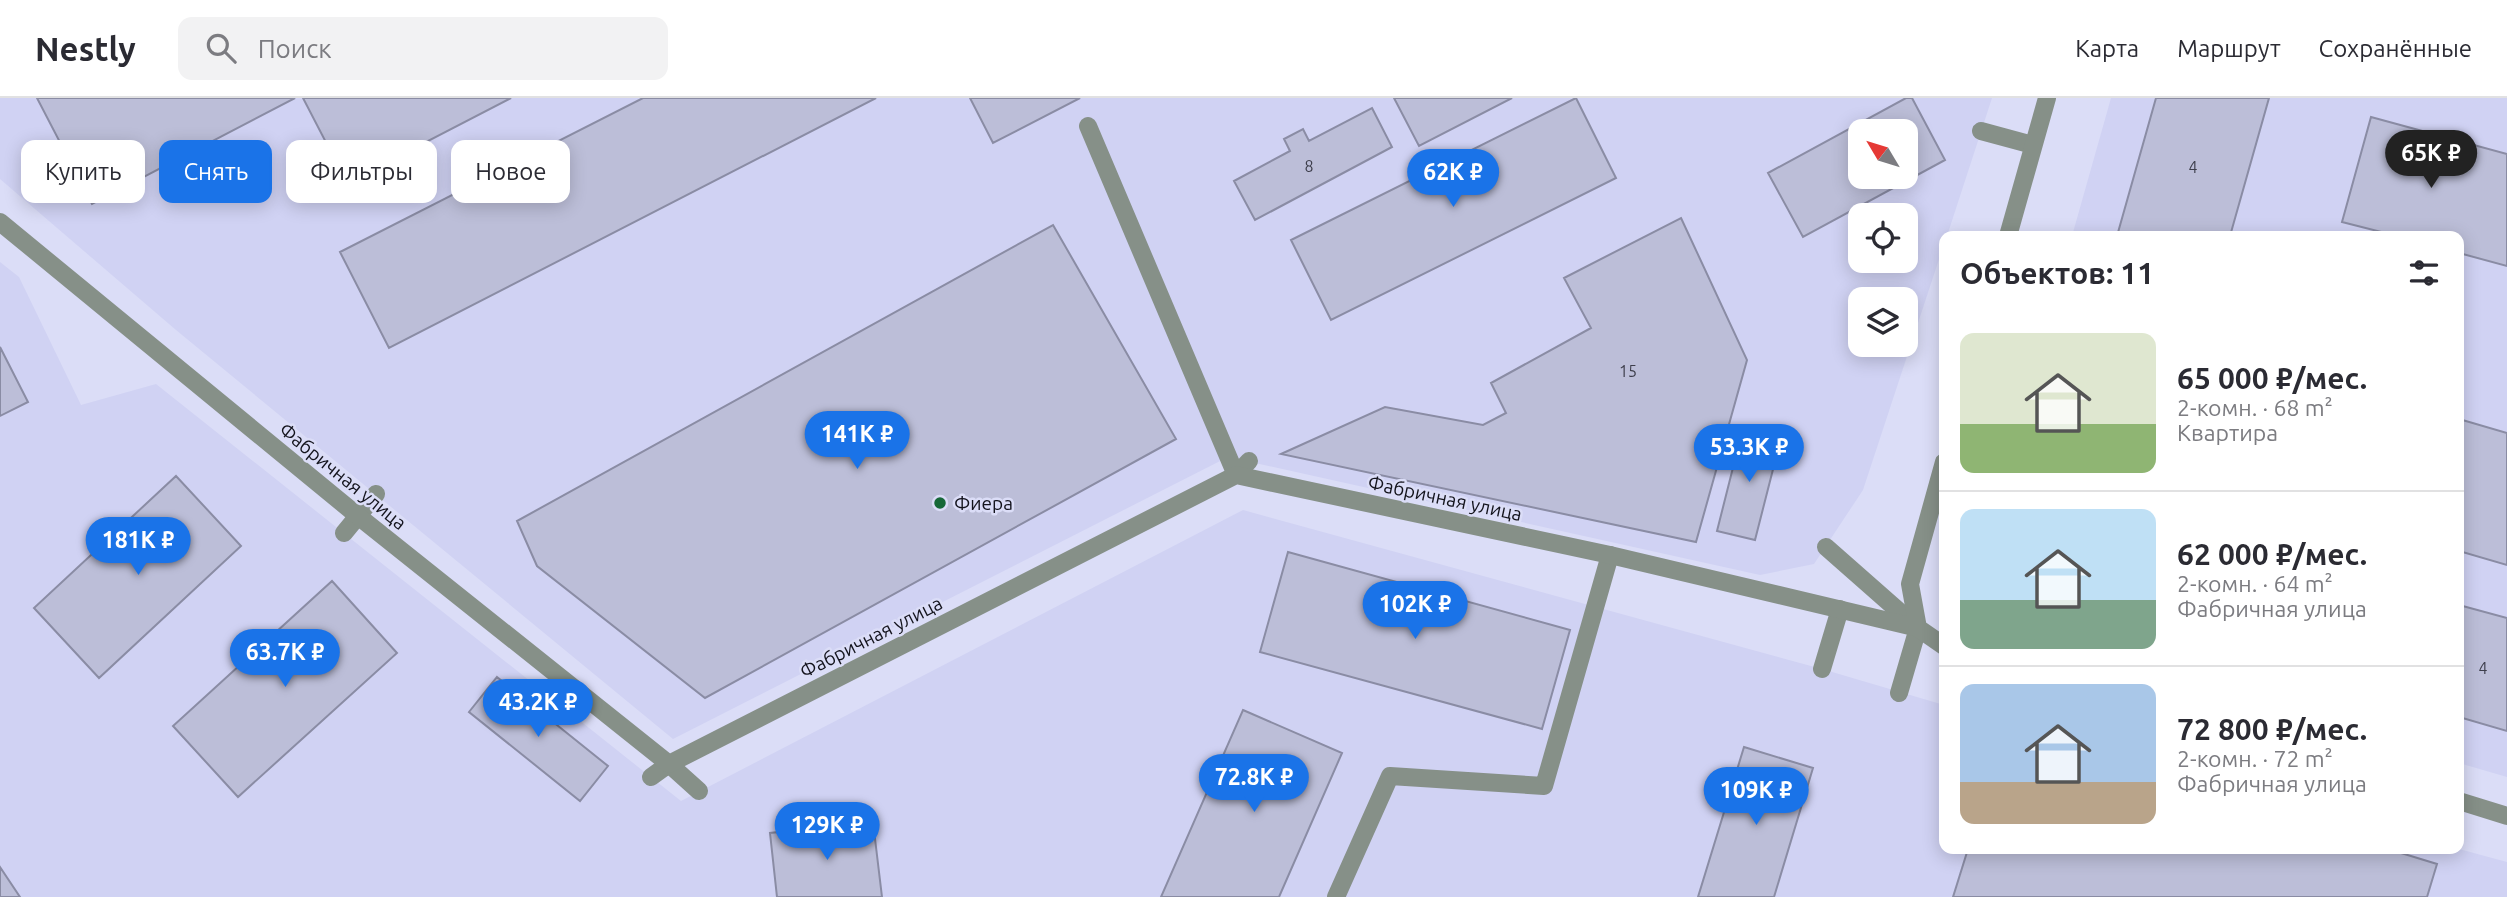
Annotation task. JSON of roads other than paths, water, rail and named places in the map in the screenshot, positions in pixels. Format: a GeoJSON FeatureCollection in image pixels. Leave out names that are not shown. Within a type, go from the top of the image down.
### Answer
{"type":"FeatureCollection","features":[{"type":"Feature","properties":{"kind":"street"},"geometry":{"type":"LineString","coordinates":[[2009,231],[2047,98]]}},
{"type":"Feature","properties":{"kind":"street"},"geometry":{"type":"LineString","coordinates":[[1088,126],[1236,475],[1249,461]]}},
{"type":"Feature","properties":{"kind":"street"},"geometry":{"type":"LineString","coordinates":[[1981,131],[2034,145]]}},
{"type":"Feature","properties":{"kind":"street","name":"Фабричная улица"},"geometry":{"type":"LineString","coordinates":[[0,222],[358,516],[669,764],[1236,475],[1610,555],[1918,628]]}},
{"type":"Feature","properties":{"kind":"street"},"geometry":{"type":"LineString","coordinates":[[1899,693],[1918,628],[1910,584],[1939,480]]}},
{"type":"Feature","properties":{"kind":"street"},"geometry":{"type":"LineString","coordinates":[[344,533],[376,494]]}},
{"type":"Feature","properties":{"kind":"street"},"geometry":{"type":"LineString","coordinates":[[1826,547],[1918,628],[1939,643]]}},
{"type":"Feature","properties":{"kind":"street"},"geometry":{"type":"LineString","coordinates":[[1336,897],[1391,776],[1544,786],[1610,555]]}},
{"type":"Feature","properties":{"kind":"street"},"geometry":{"type":"LineString","coordinates":[[1822,669],[1840,609]]}},
{"type":"Feature","properties":{"kind":"street"},"geometry":{"type":"LineString","coordinates":[[651,777],[669,764],[699,791]]}},
{"type":"Feature","properties":{"kind":"street"},"geometry":{"type":"LineString","coordinates":[[2464,803],[2507,816]]}},
{"type":"Feature","properties":{"kind":"place","name":"Фиера"},"geometry":{"type":"Point","coordinates":[940,503]}}]}
